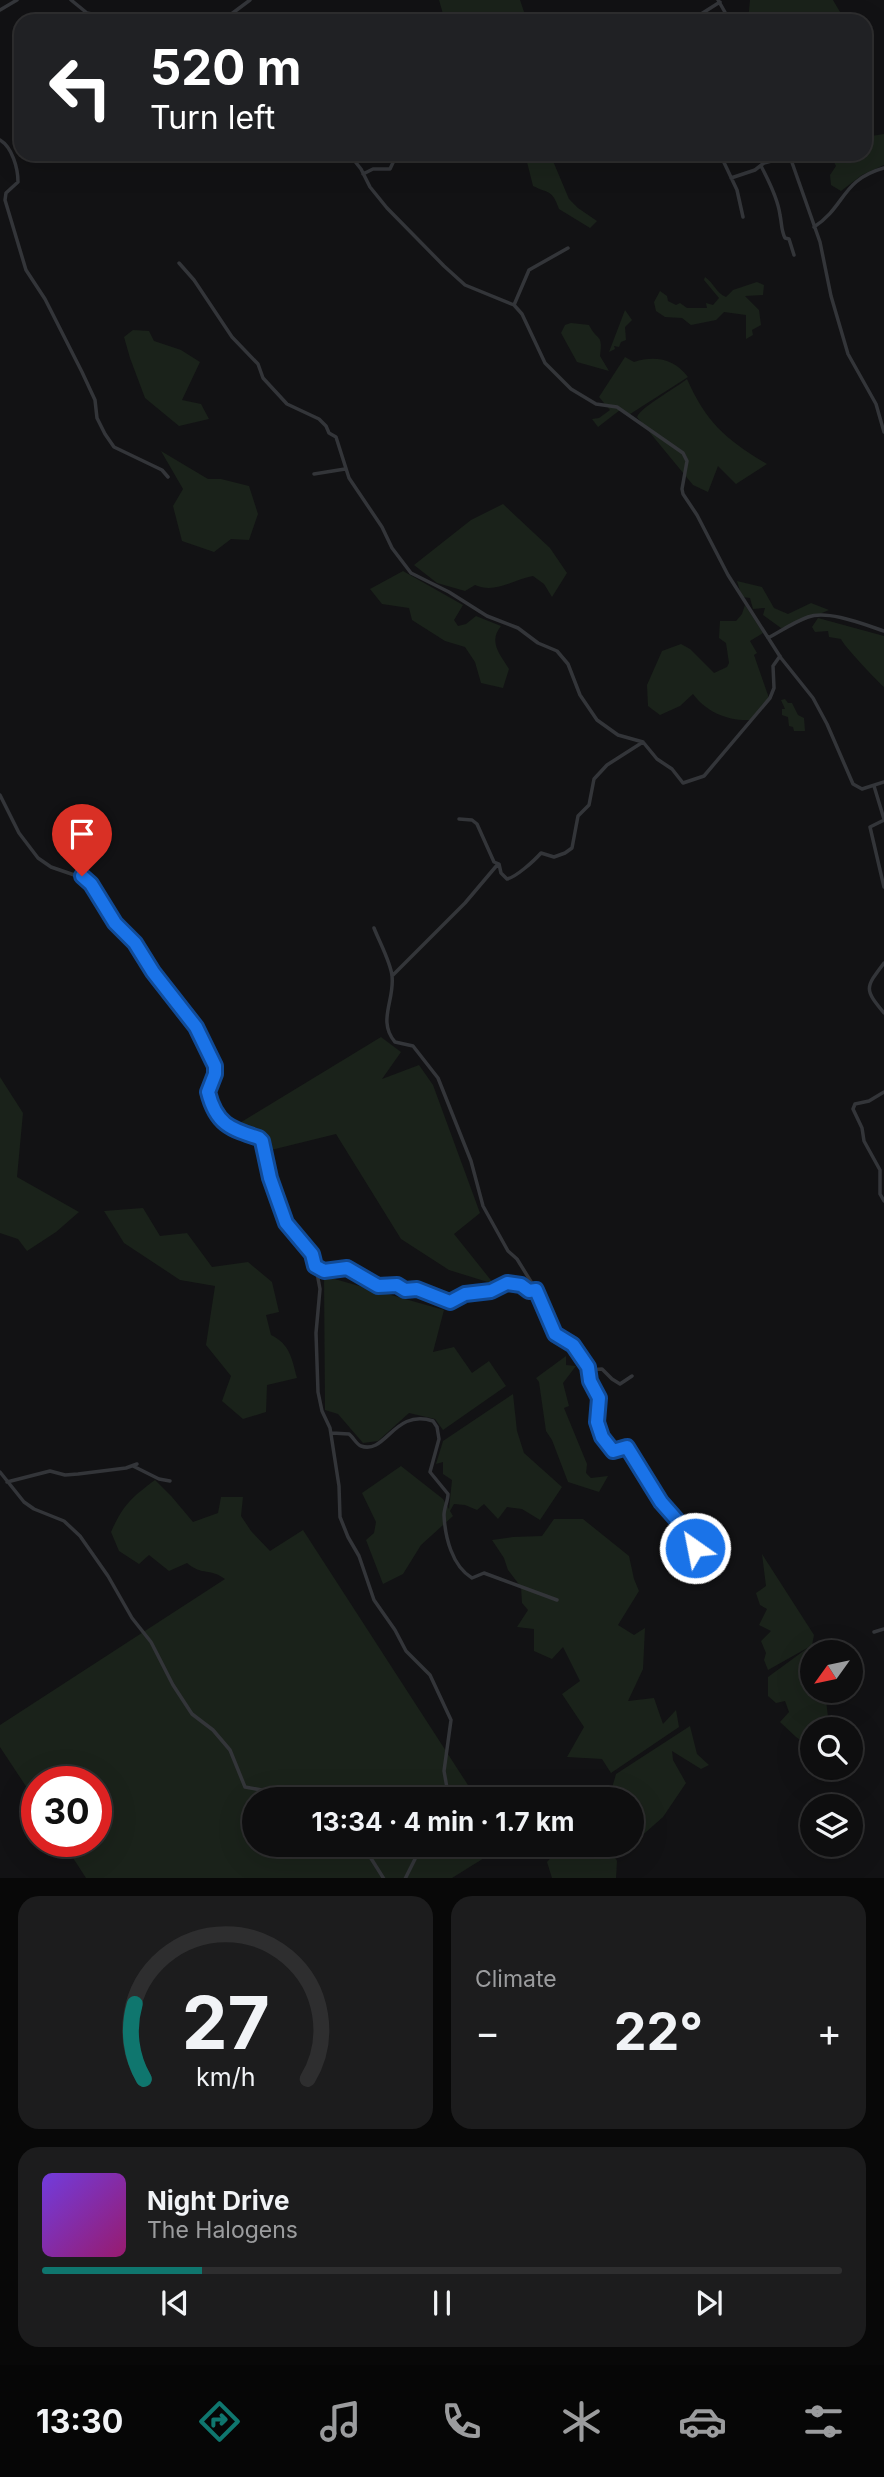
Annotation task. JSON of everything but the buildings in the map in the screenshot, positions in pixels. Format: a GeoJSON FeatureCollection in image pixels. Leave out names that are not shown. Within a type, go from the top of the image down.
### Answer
{"type":"FeatureCollection","features":[{"type":"Feature","properties":{"kind":"street"},"geometry":{"type":"LineString","coordinates":[[0,10],[17,0]]}},
{"type":"Feature","properties":{"kind":"street"},"geometry":{"type":"LineString","coordinates":[[71,0],[92,14]]}},
{"type":"Feature","properties":{"kind":"street"},"geometry":{"type":"LineString","coordinates":[[231,14],[250,0]]}},
{"type":"Feature","properties":{"kind":"street"},"geometry":{"type":"LineString","coordinates":[[700,14],[719,1]]}},
{"type":"Feature","properties":{"kind":"street"},"geometry":{"type":"LineString","coordinates":[[0,140],[9,148],[17,171],[18,182],[8,191],[5,200],[26,270],[45,299],[82,372],[95,400],[97,418],[103,432],[114,447],[162,470],[168,477]]}},
{"type":"Feature","properties":{"kind":"street"},"geometry":{"type":"LineString","coordinates":[[354,161],[387,208],[466,285],[514,305],[529,326],[545,363],[571,389],[596,404],[617,407],[683,453],[687,461],[683,494],[701,522],[728,575],[768,638],[813,698],[853,784],[862,789],[884,782]]}},
{"type":"Feature","properties":{"kind":"street"},"geometry":{"type":"LineString","coordinates":[[363,174],[373,169],[390,169],[394,161]]}},
{"type":"Feature","properties":{"kind":"street"},"geometry":{"type":"LineString","coordinates":[[723,161],[743,217]]}},
{"type":"Feature","properties":{"kind":"street"},"geometry":{"type":"LineString","coordinates":[[731,178],[774,161]]}},
{"type":"Feature","properties":{"kind":"street"},"geometry":{"type":"LineString","coordinates":[[792,161],[820,242],[831,296],[848,354],[876,404],[884,432]]}},
{"type":"Feature","properties":{"kind":"street"},"geometry":{"type":"LineString","coordinates":[[761,166],[775,195],[781,232],[792,244],[794,254]]}},
{"type":"Feature","properties":{"kind":"street"},"geometry":{"type":"LineString","coordinates":[[814,227],[830,215],[850,186],[871,172],[884,168]]}},
{"type":"Feature","properties":{"kind":"street"},"geometry":{"type":"LineString","coordinates":[[514,305],[529,270],[568,248]]}},
{"type":"Feature","properties":{"kind":"street"},"geometry":{"type":"LineString","coordinates":[[179,263],[194,280],[232,337],[258,364],[263,378],[287,404],[321,421],[329,433],[336,437],[349,478],[411,573],[449,592],[487,616],[518,628],[538,643],[557,651],[568,664],[580,695],[597,720],[618,735],[643,742],[656,759],[672,769],[683,783],[702,778],[773,695],[773,666],[780,656]]}},
{"type":"Feature","properties":{"kind":"street"},"geometry":{"type":"LineString","coordinates":[[314,474],[345,469]]}},
{"type":"Feature","properties":{"kind":"street"},"geometry":{"type":"LineString","coordinates":[[768,638],[807,617],[822,615],[835,616],[884,631]]}},
{"type":"Feature","properties":{"kind":"street"},"geometry":{"type":"LineString","coordinates":[[459,819],[472,820],[477,824],[494,862],[508,879],[531,864],[541,853],[554,857],[574,846],[578,817],[589,805],[594,779],[607,765],[643,742]]}},
{"type":"Feature","properties":{"kind":"street"},"geometry":{"type":"LineString","coordinates":[[874,786],[884,819],[870,827],[884,887]]}},
{"type":"Feature","properties":{"kind":"street"},"geometry":{"type":"LineString","coordinates":[[0,796],[19,833],[38,858],[51,867],[86,879],[115,923],[135,943],[153,972],[187,1012],[215,1066],[208,1092],[213,1107],[222,1120],[232,1130],[262,1141],[270,1178],[286,1223],[312,1254],[320,1289],[316,1332],[318,1391],[331,1433],[339,1486],[340,1517],[359,1556],[371,1593],[396,1630],[401,1645],[430,1675],[451,1720],[444,1771],[447,1787]]}},
{"type":"Feature","properties":{"kind":"street"},"geometry":{"type":"LineString","coordinates":[[392,976],[465,903],[498,864]]}},
{"type":"Feature","properties":{"kind":"street"},"geometry":{"type":"LineString","coordinates":[[374,928],[392,976],[386,1024],[388,1032],[396,1042],[413,1046],[438,1078],[471,1161],[483,1206],[508,1251],[517,1259],[536,1290],[555,1334],[573,1345],[589,1370],[590,1381],[599,1398],[597,1418],[602,1437],[613,1451],[627,1447],[661,1502],[692,1538],[699,1569]]}},
{"type":"Feature","properties":{"kind":"street"},"geometry":{"type":"LineString","coordinates":[[884,963],[869,991],[873,1001],[884,1013]]}},
{"type":"Feature","properties":{"kind":"street"},"geometry":{"type":"LineString","coordinates":[[884,1091],[869,1101],[855,1104],[853,1110],[862,1128],[864,1141],[879,1169],[880,1194],[884,1201]]}},
{"type":"Feature","properties":{"kind":"street"},"geometry":{"type":"LineString","coordinates":[[315,1266],[324,1271],[347,1268],[378,1286],[397,1285],[405,1290],[417,1289],[450,1302],[465,1294],[491,1291],[507,1283],[521,1285],[529,1291],[536,1290]]}},
{"type":"Feature","properties":{"kind":"street"},"geometry":{"type":"LineString","coordinates":[[589,1370],[603,1370],[620,1384],[632,1376]]}},
{"type":"Feature","properties":{"kind":"street"},"geometry":{"type":"LineString","coordinates":[[331,1433],[349,1434],[364,1447],[380,1444],[398,1426],[414,1418],[433,1421],[439,1439],[430,1472],[448,1494],[444,1514],[445,1530],[452,1554],[463,1570],[472,1578],[484,1573],[557,1600]]}},
{"type":"Feature","properties":{"kind":"street"},"geometry":{"type":"LineString","coordinates":[[7,1482],[50,1471],[65,1475],[135,1465],[159,1479],[170,1481]]}},
{"type":"Feature","properties":{"kind":"street"},"geometry":{"type":"LineString","coordinates":[[0,1472],[24,1502],[64,1521],[76,1530],[108,1576],[132,1618],[151,1642],[173,1685],[192,1714],[213,1730],[230,1750],[245,1787]]}},
{"type":"Feature","properties":{"kind":"street"},"geometry":{"type":"LineString","coordinates":[[874,1632],[884,1629]]}},
{"type":"Feature","properties":{"kind":"street"},"geometry":{"type":"LineString","coordinates":[[370,1857],[384,1878]]}},
{"type":"Feature","properties":{"kind":"street"},"geometry":{"type":"LineString","coordinates":[[405,1878],[415,1857]]}},
{"type":"Feature","properties":{"kind":"shaded area"},"geometry":{"type":"Polygon","coordinates":[[[439,0],[520,0],[525,14],[443,14],[439,0]]]}},
{"type":"Feature","properties":{"kind":"shaded area"},"geometry":{"type":"Polygon","coordinates":[[[750,0],[833,0],[840,12],[840,14],[749,14],[750,0]]]}},
{"type":"Feature","properties":{"kind":"shaded area"},"geometry":{"type":"Polygon","coordinates":[[[884,134],[884,165],[862,175],[841,191],[831,185],[830,175],[836,166],[834,161],[872,161],[872,136],[884,134]]]}},
{"type":"Feature","properties":{"kind":"shaded area"},"geometry":{"type":"Polygon","coordinates":[[[553,161],[569,199],[597,221],[590,228],[559,209],[549,193],[533,186],[527,162],[553,161]]]}},
{"type":"Feature","properties":{"kind":"shaded area"},"geometry":{"type":"Polygon","coordinates":[[[705,277],[726,297],[733,290],[757,282],[764,285],[763,295],[745,296],[759,310],[761,325],[752,330],[753,335],[746,339],[746,315],[724,312],[716,320],[691,325],[682,318],[665,317],[656,311],[654,302],[660,291],[667,296],[668,301],[676,305],[680,303],[687,308],[707,308],[706,303],[713,305],[719,298],[704,280],[705,277]]]}},
{"type":"Feature","properties":{"kind":"shaded area"},"geometry":{"type":"Polygon","coordinates":[[[625,310],[632,320],[625,327],[626,340],[609,352],[625,310]]]}},
{"type":"Feature","properties":{"kind":"shaded area"},"geometry":{"type":"Polygon","coordinates":[[[565,325],[589,325],[600,340],[600,356],[609,371],[577,362],[561,333],[565,325]]]}},
{"type":"Feature","properties":{"kind":"shaded area"},"geometry":{"type":"Polygon","coordinates":[[[133,330],[149,331],[154,341],[181,350],[200,362],[182,400],[201,404],[209,419],[179,426],[145,398],[124,337],[133,330]]]}},
{"type":"Feature","properties":{"kind":"shaded area"},"geometry":{"type":"Polygon","coordinates":[[[625,357],[634,362],[657,359],[671,362],[688,377],[627,416],[620,410],[598,427],[592,419],[599,418],[610,410],[599,397],[625,357]]]}},
{"type":"Feature","properties":{"kind":"shaded area"},"geometry":{"type":"Polygon","coordinates":[[[687,379],[702,407],[719,429],[740,447],[767,464],[736,484],[718,466],[708,492],[693,485],[637,417],[687,379]]]}},
{"type":"Feature","properties":{"kind":"shaded area"},"geometry":{"type":"Polygon","coordinates":[[[161,451],[208,479],[221,479],[249,486],[258,514],[249,540],[231,539],[214,552],[182,541],[173,506],[183,489],[161,451]]]}},
{"type":"Feature","properties":{"kind":"shaded area"},"geometry":{"type":"Polygon","coordinates":[[[503,504],[550,548],[567,573],[552,597],[544,584],[533,576],[497,587],[475,585],[465,591],[437,583],[414,565],[471,520],[503,504]]]}},
{"type":"Feature","properties":{"kind":"shaded area"},"geometry":{"type":"Polygon","coordinates":[[[403,571],[463,605],[454,620],[458,626],[466,624],[476,616],[501,626],[495,643],[509,669],[503,688],[481,683],[475,662],[465,647],[445,641],[412,620],[409,608],[382,604],[370,589],[403,571]]]}},
{"type":"Feature","properties":{"kind":"shaded area"},"geometry":{"type":"Polygon","coordinates":[[[737,581],[762,587],[774,608],[788,614],[811,603],[829,610],[781,628],[763,615],[765,608],[753,609],[750,598],[742,597],[737,581]]]}},
{"type":"Feature","properties":{"kind":"shaded area"},"geometry":{"type":"Polygon","coordinates":[[[745,605],[763,633],[750,641],[757,653],[754,655],[769,698],[750,720],[718,714],[704,706],[693,694],[680,706],[660,715],[648,706],[647,685],[662,651],[681,644],[690,649],[714,673],[727,667],[729,663],[726,643],[719,638],[720,621],[736,621],[745,605]]]}},
{"type":"Feature","properties":{"kind":"shaded area"},"geometry":{"type":"Polygon","coordinates":[[[818,618],[884,636],[884,687],[841,639],[829,637],[828,631],[815,632],[812,627],[818,618]]]}},
{"type":"Feature","properties":{"kind":"shaded area"},"geometry":{"type":"Polygon","coordinates":[[[781,700],[792,703],[798,715],[804,718],[805,731],[794,731],[793,727],[789,726],[788,717],[782,715],[782,709],[785,709],[781,700]]]}},
{"type":"Feature","properties":{"kind":"shaded area"},"geometry":{"type":"Polygon","coordinates":[[[381,1037],[401,1052],[382,1079],[419,1065],[433,1085],[480,1213],[454,1234],[494,1284],[449,1270],[401,1239],[336,1134],[267,1151],[238,1124],[381,1037]]]}},
{"type":"Feature","properties":{"kind":"shaded area"},"geometry":{"type":"Polygon","coordinates":[[[0,1077],[23,1113],[17,1177],[79,1212],[56,1232],[27,1251],[18,1239],[0,1233],[0,1077]]]}},
{"type":"Feature","properties":{"kind":"shaded area"},"geometry":{"type":"Polygon","coordinates":[[[143,1208],[160,1236],[187,1233],[212,1267],[248,1262],[272,1282],[279,1312],[266,1315],[271,1335],[286,1348],[292,1358],[297,1378],[267,1385],[266,1412],[243,1419],[222,1401],[231,1376],[206,1345],[215,1286],[180,1280],[124,1243],[104,1211],[143,1208]]]}},
{"type":"Feature","properties":{"kind":"shaded area"},"geometry":{"type":"Polygon","coordinates":[[[324,1276],[444,1310],[433,1352],[454,1347],[472,1373],[489,1361],[506,1386],[443,1430],[435,1419],[409,1413],[378,1441],[363,1443],[338,1414],[325,1410],[324,1276]]]}},
{"type":"Feature","properties":{"kind":"shaded area"},"geometry":{"type":"Polygon","coordinates":[[[566,1356],[566,1365],[576,1366],[563,1383],[569,1406],[564,1408],[587,1464],[586,1473],[591,1478],[608,1476],[599,1492],[568,1482],[546,1431],[539,1382],[536,1378],[566,1356]]]}},
{"type":"Feature","properties":{"kind":"shaded area"},"geometry":{"type":"Polygon","coordinates":[[[513,1394],[517,1431],[524,1453],[562,1487],[540,1520],[522,1509],[507,1507],[498,1519],[484,1504],[477,1510],[454,1504],[450,1511],[453,1516],[421,1545],[403,1574],[383,1584],[366,1540],[374,1533],[376,1522],[362,1493],[401,1466],[443,1499],[449,1509],[452,1480],[443,1474],[443,1462],[436,1464],[443,1441],[513,1394]]]}},
{"type":"Feature","properties":{"kind":"shaded area"},"geometry":{"type":"Polygon","coordinates":[[[155,1480],[193,1522],[218,1513],[221,1497],[243,1497],[241,1516],[270,1551],[303,1530],[469,1787],[242,1787],[242,1857],[486,1857],[452,1878],[86,1878],[72,1857],[112,1857],[112,1766],[21,1766],[21,1779],[0,1747],[0,1725],[225,1579],[187,1563],[169,1571],[149,1555],[139,1564],[119,1551],[111,1532],[129,1502],[155,1480]]]}},
{"type":"Feature","properties":{"kind":"shaded area"},"geometry":{"type":"Polygon","coordinates":[[[554,1519],[583,1519],[629,1556],[639,1591],[618,1625],[634,1635],[645,1628],[643,1669],[628,1701],[654,1698],[663,1724],[676,1710],[679,1727],[611,1773],[602,1759],[567,1757],[584,1727],[562,1694],[580,1681],[563,1647],[552,1659],[534,1651],[534,1629],[517,1627],[528,1610],[522,1603],[521,1587],[508,1570],[504,1558],[492,1540],[542,1536],[554,1519]]]}},
{"type":"Feature","properties":{"kind":"shaded area"},"geometry":{"type":"Polygon","coordinates":[[[762,1554],[814,1635],[813,1640],[800,1640],[800,1652],[768,1670],[761,1641],[771,1631],[759,1625],[767,1609],[760,1605],[756,1593],[766,1586],[762,1554]]]}},
{"type":"Feature","properties":{"kind":"shaded area"},"geometry":{"type":"Polygon","coordinates":[[[800,1654],[800,1703],[826,1703],[828,1717],[800,1717],[800,1740],[780,1722],[789,1712],[785,1701],[776,1703],[768,1696],[768,1677],[800,1654]]]}},
{"type":"Feature","properties":{"kind":"shaded area"},"geometry":{"type":"Polygon","coordinates":[[[690,1726],[697,1754],[709,1765],[701,1769],[672,1751],[673,1760],[686,1783],[663,1817],[644,1834],[644,1787],[612,1787],[616,1774],[690,1726]]]}},
{"type":"Feature","properties":{"kind":"shaded area"},"geometry":{"type":"Polygon","coordinates":[[[552,1857],[615,1857],[616,1878],[552,1878],[547,1862],[552,1857]]]}},
{"type":"Feature","properties":{"kind":"route"},"geometry":{"type":"LineString","coordinates":[[82,876],[91,884],[115,923],[141,950],[153,972],[187,1012],[196,1027],[215,1066],[216,1071],[208,1092],[213,1107],[232,1130],[262,1141],[274,1193],[286,1223],[312,1254],[315,1266],[324,1271],[344,1267],[378,1286],[397,1285],[405,1290],[417,1289],[450,1302],[465,1294],[491,1291],[507,1283],[521,1285],[529,1291],[536,1290],[557,1337],[570,1342],[588,1367],[590,1381],[599,1398],[597,1418],[602,1437],[613,1451],[627,1447],[661,1502],[691,1536],[695,1548]]}}]}
